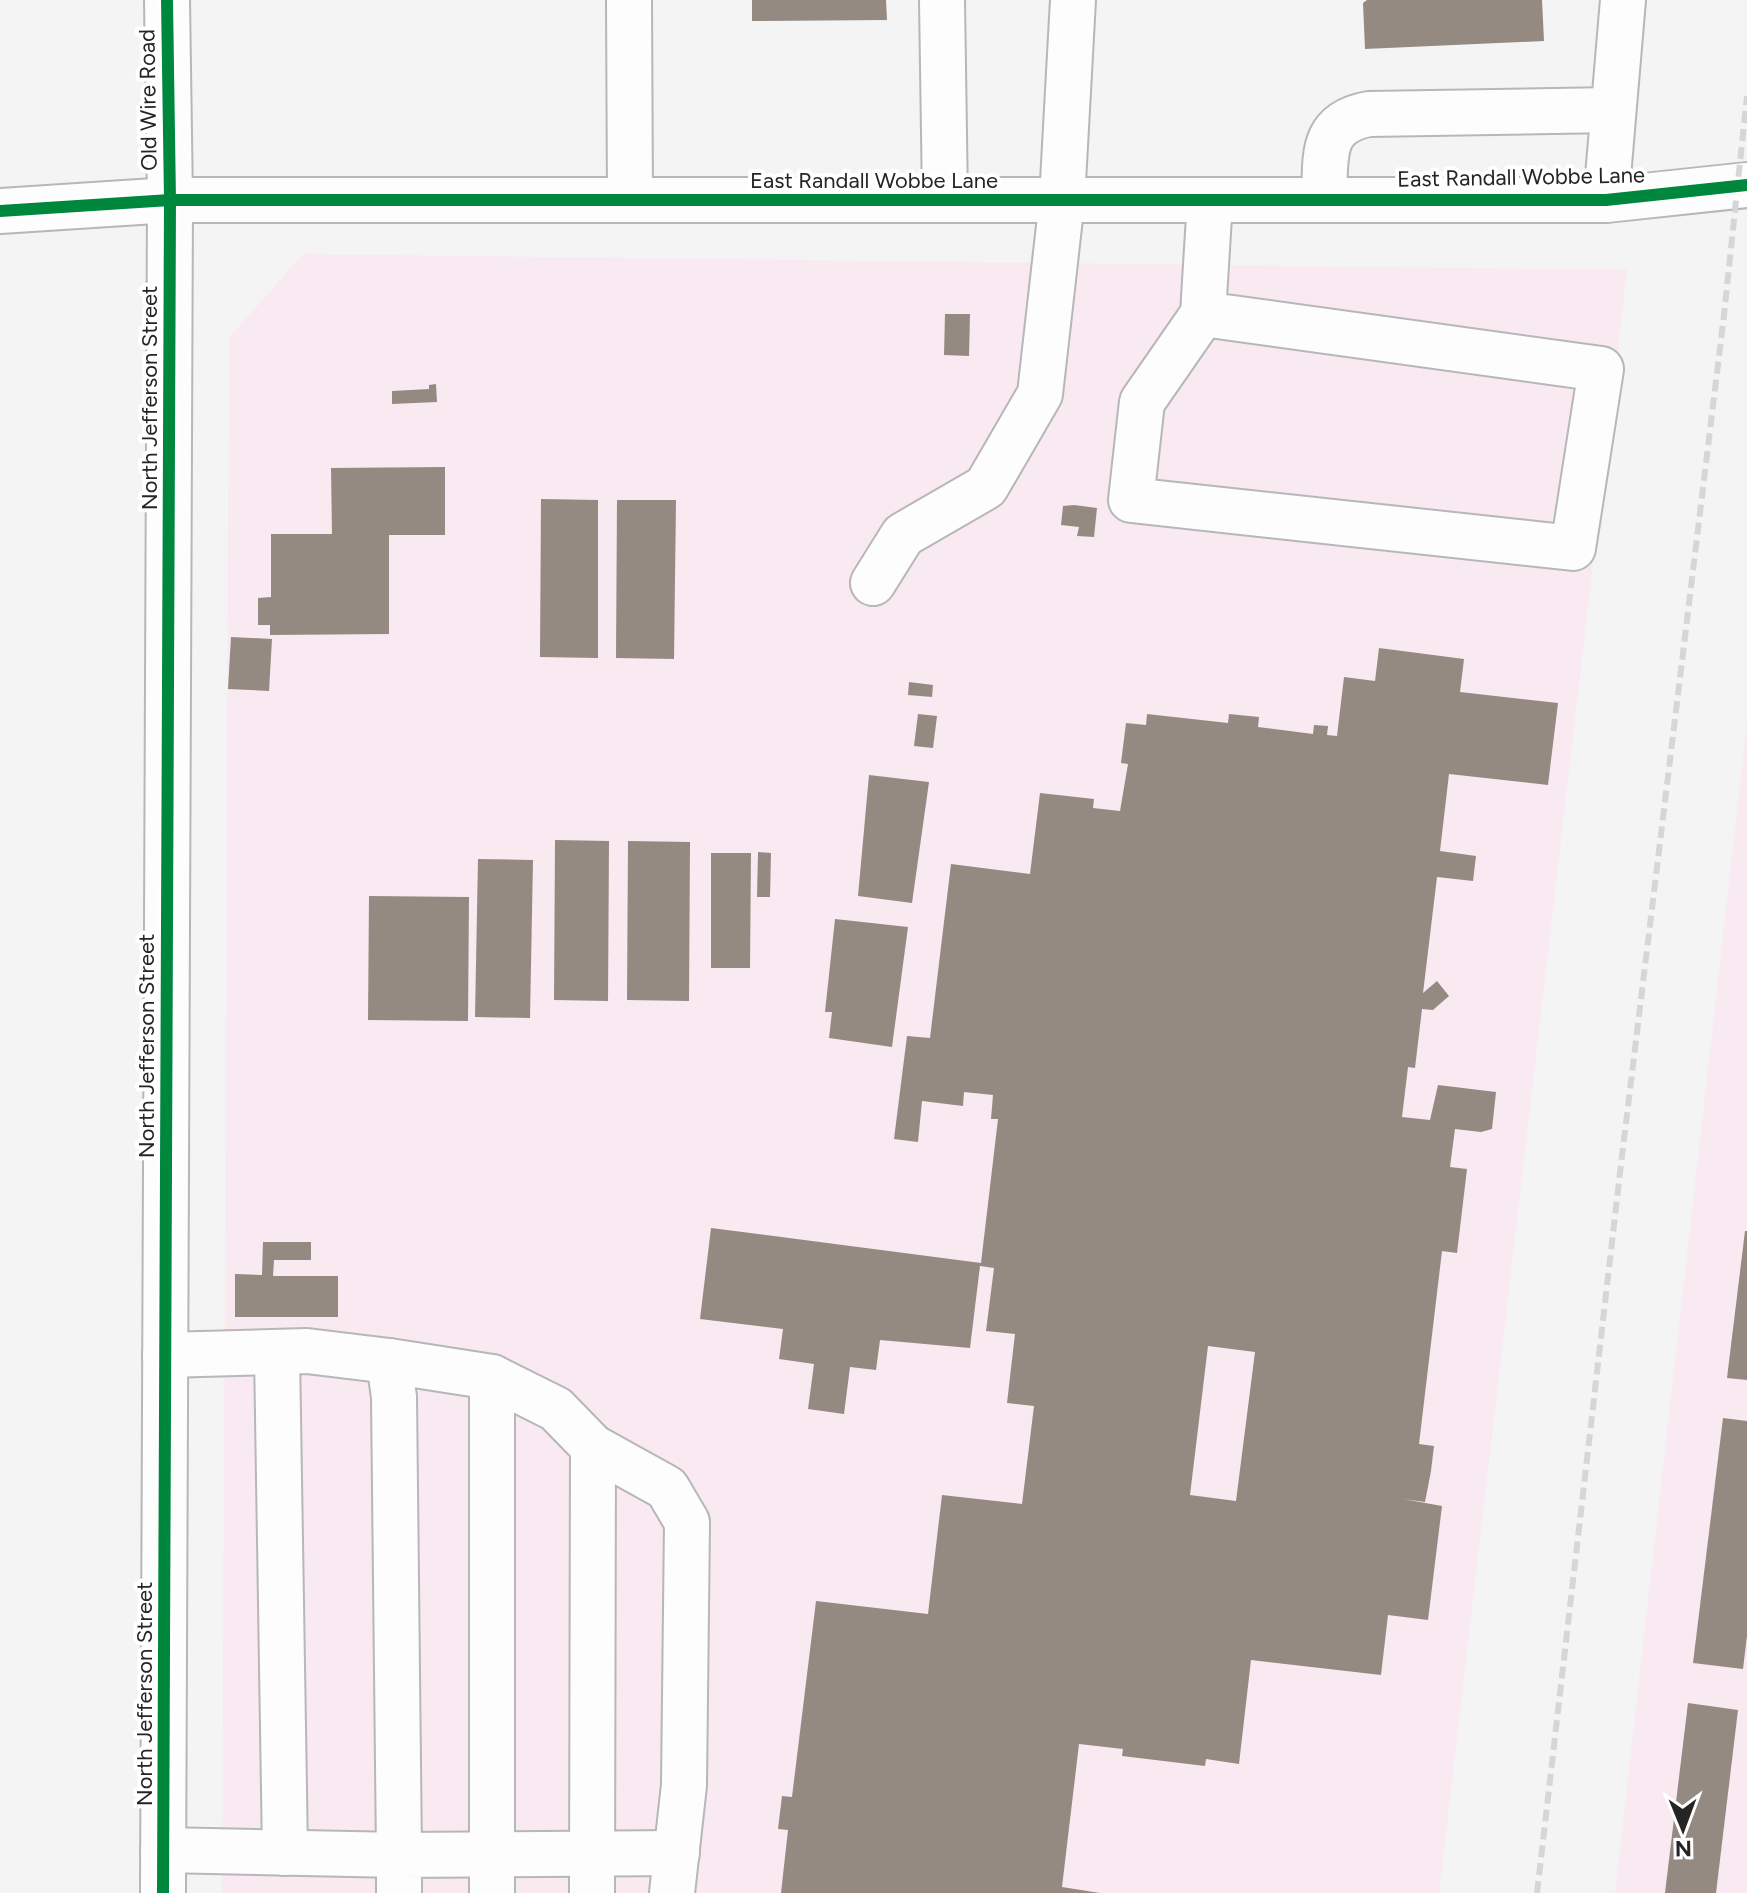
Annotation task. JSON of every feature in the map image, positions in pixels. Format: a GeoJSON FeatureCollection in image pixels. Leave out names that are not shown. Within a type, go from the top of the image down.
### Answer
{"type":"FeatureCollection","features":[{"type":"Feature","properties":{"kind":"street","name":"Old Wire Road"},"geometry":{"type":"LineString","coordinates":[[167,0],[170,200]]}},
{"type":"Feature","properties":{"kind":"street"},"geometry":{"type":"LineString","coordinates":[[629,0],[630,200]]}},
{"type":"Feature","properties":{"kind":"street"},"geometry":{"type":"LineString","coordinates":[[942,0],[945,200]]}},
{"type":"Feature","properties":{"kind":"street"},"geometry":{"type":"LineString","coordinates":[[873,583],[903,535],[986,487],[1040,394],[1062,200],[1073,0]]}},
{"type":"Feature","properties":{"kind":"street"},"geometry":{"type":"LineString","coordinates":[[1606,200],[1623,0]]}},
{"type":"Feature","properties":{"kind":"street"},"geometry":{"type":"LineString","coordinates":[[1324,200],[1329,138],[1345,118],[1369,114],[1613,110]]}},
{"type":"Feature","properties":{"kind":"street","name":"East Randall Wobbe Lane"},"geometry":{"type":"LineString","coordinates":[[0,211],[170,200],[1606,200],[1747,185]]}},
{"type":"Feature","properties":{"kind":"street","name":"North Jefferson Street"},"geometry":{"type":"LineString","coordinates":[[163,1893],[170,200]]}},
{"type":"Feature","properties":{"kind":"street"},"geometry":{"type":"LineString","coordinates":[[1203,314],[1601,369],[1573,548],[1131,500],[1142,402],[1203,314],[1210,200]]}},
{"type":"Feature","properties":{"kind":"street"},"geometry":{"type":"LineString","coordinates":[[163,1850],[285,1853],[399,1874],[674,1873],[684,1785],[687,1522],[667,1488],[593,1447],[556,1409],[492,1377],[307,1351],[165,1355]]}},
{"type":"Feature","properties":{"kind":"street"},"geometry":{"type":"LineString","coordinates":[[277,1353],[285,1853]]}},
{"type":"Feature","properties":{"kind":"street"},"geometry":{"type":"LineString","coordinates":[[389,1361],[394,1397],[399,1874]]}},
{"type":"Feature","properties":{"kind":"street"},"geometry":{"type":"LineString","coordinates":[[492,1377],[492,1874]]}},
{"type":"Feature","properties":{"kind":"street"},"geometry":{"type":"LineString","coordinates":[[592,1873],[593,1447]]}},
{"type":"Feature","properties":{"kind":"shaded area"},"geometry":{"type":"Polygon","coordinates":[[[303,254],[1627,270],[1439,1893],[222,1893],[229,338],[303,254]]]}},
{"type":"Feature","properties":{"kind":"shaded area"},"geometry":{"type":"Polygon","coordinates":[[[1747,723],[1747,1893],[1615,1893],[1747,723]]]}},
{"type":"Feature","properties":{"kind":"building"},"geometry":{"type":"Polygon","coordinates":[[[752,0],[886,0],[887,20],[752,21],[752,0]]]}},
{"type":"Feature","properties":{"kind":"building"},"geometry":{"type":"Polygon","coordinates":[[[1367,0],[1542,0],[1544,41],[1365,49],[1363,3],[1367,0]]]}},
{"type":"Feature","properties":{"kind":"building"},"geometry":{"type":"Polygon","coordinates":[[[945,314],[970,314],[969,356],[944,355],[945,314]]]}},
{"type":"Feature","properties":{"kind":"building"},"geometry":{"type":"Polygon","coordinates":[[[436,384],[437,402],[392,404],[392,391],[429,389],[429,385],[436,384]]]}},
{"type":"Feature","properties":{"kind":"building"},"geometry":{"type":"Polygon","coordinates":[[[445,467],[445,535],[389,535],[389,634],[270,635],[270,625],[258,625],[258,598],[271,597],[271,534],[332,534],[331,468],[445,467]]]}},
{"type":"Feature","properties":{"kind":"building"},"geometry":{"type":"Polygon","coordinates":[[[541,499],[598,500],[598,658],[540,657],[541,499]]]}},
{"type":"Feature","properties":{"kind":"building"},"geometry":{"type":"Polygon","coordinates":[[[617,500],[676,500],[674,659],[616,658],[617,500]]]}},
{"type":"Feature","properties":{"kind":"building"},"geometry":{"type":"Polygon","coordinates":[[[1063,506],[1097,508],[1094,537],[1077,536],[1079,527],[1061,525],[1063,506]]]}},
{"type":"Feature","properties":{"kind":"building"},"geometry":{"type":"Polygon","coordinates":[[[231,637],[272,639],[269,691],[228,689],[231,637]]]}},
{"type":"Feature","properties":{"kind":"building"},"geometry":{"type":"Polygon","coordinates":[[[1379,648],[1464,659],[1460,692],[1558,703],[1548,785],[1449,774],[1440,851],[1476,856],[1473,881],[1437,877],[1423,993],[1437,981],[1449,996],[1433,1010],[1422,1009],[1415,1068],[1408,1067],[1402,1117],[1430,1120],[1438,1085],[1496,1092],[1492,1129],[1481,1132],[1455,1129],[1450,1167],[1467,1169],[1457,1253],[1442,1251],[1419,1444],[1434,1446],[1431,1471],[1425,1502],[1403,1499],[1442,1506],[1428,1620],[1388,1615],[1381,1675],[1251,1660],[1239,1764],[1206,1759],[1205,1766],[1122,1756],[1123,1749],[1079,1744],[1062,1887],[1100,1893],[781,1893],[788,1830],[778,1829],[782,1796],[792,1797],[816,1601],[928,1614],[942,1495],[1022,1504],[1034,1406],[1007,1403],[1015,1334],[986,1331],[994,1268],[980,1266],[970,1348],[880,1340],[876,1370],[850,1367],[844,1414],[808,1409],[814,1364],[779,1359],[783,1329],[700,1319],[711,1228],[981,1263],[998,1119],[991,1119],[993,1095],[964,1092],[963,1106],[922,1101],[918,1142],[894,1139],[907,1036],[930,1038],[951,864],[1030,874],[1040,793],[1094,799],[1093,808],[1120,811],[1128,764],[1121,763],[1126,723],[1146,725],[1147,714],[1228,723],[1229,714],[1259,717],[1258,727],[1313,734],[1314,725],[1328,726],[1327,735],[1337,736],[1344,677],[1375,681],[1379,648]],[[1208,1346],[1190,1495],[1236,1501],[1255,1352],[1208,1346]]]}},
{"type":"Feature","properties":{"kind":"building"},"geometry":{"type":"Polygon","coordinates":[[[909,682],[933,685],[932,697],[908,695],[909,682]]]}},
{"type":"Feature","properties":{"kind":"building"},"geometry":{"type":"Polygon","coordinates":[[[918,714],[937,716],[933,748],[914,746],[918,714]]]}},
{"type":"Feature","properties":{"kind":"building"},"geometry":{"type":"Polygon","coordinates":[[[869,775],[929,782],[912,903],[858,896],[869,775]]]}},
{"type":"Feature","properties":{"kind":"building"},"geometry":{"type":"Polygon","coordinates":[[[555,840],[609,841],[608,1001],[554,1000],[555,840]]]}},
{"type":"Feature","properties":{"kind":"building"},"geometry":{"type":"Polygon","coordinates":[[[628,841],[690,842],[689,1001],[627,1000],[628,841]]]}},
{"type":"Feature","properties":{"kind":"building"},"geometry":{"type":"Polygon","coordinates":[[[758,852],[771,853],[770,897],[757,897],[758,852]]]}},
{"type":"Feature","properties":{"kind":"building"},"geometry":{"type":"Polygon","coordinates":[[[711,853],[751,853],[750,968],[711,968],[711,853]]]}},
{"type":"Feature","properties":{"kind":"building"},"geometry":{"type":"Polygon","coordinates":[[[478,859],[533,860],[530,1018],[475,1017],[478,859]]]}},
{"type":"Feature","properties":{"kind":"building"},"geometry":{"type":"Polygon","coordinates":[[[369,896],[469,897],[468,1021],[368,1020],[369,896]]]}},
{"type":"Feature","properties":{"kind":"building"},"geometry":{"type":"Polygon","coordinates":[[[835,919],[908,927],[892,1047],[829,1038],[832,1012],[825,1012],[835,919]]]}},
{"type":"Feature","properties":{"kind":"building"},"geometry":{"type":"Polygon","coordinates":[[[1747,1231],[1747,1380],[1727,1378],[1747,1231]]]}},
{"type":"Feature","properties":{"kind":"building"},"geometry":{"type":"Polygon","coordinates":[[[263,1242],[311,1242],[311,1260],[274,1260],[273,1276],[338,1276],[338,1317],[235,1317],[235,1274],[262,1275],[263,1242]]]}},
{"type":"Feature","properties":{"kind":"building"},"geometry":{"type":"Polygon","coordinates":[[[1723,1418],[1747,1421],[1747,1636],[1743,1669],[1693,1663],[1723,1418]]]}},
{"type":"Feature","properties":{"kind":"building"},"geometry":{"type":"Polygon","coordinates":[[[1688,1703],[1738,1710],[1716,1893],[1665,1893],[1688,1703]]]}},
{"type":"Feature","properties":{"kind":"railway"},"geometry":{"type":"LineString","coordinates":[[1537,1893],[1724,315],[1747,96]]}},
{"type":"Feature","properties":{"kind":"cycle path"},"geometry":{"type":"LineString","coordinates":[[163,1893],[170,200],[167,0]]}},
{"type":"Feature","properties":{"kind":"cycle path"},"geometry":{"type":"LineString","coordinates":[[0,211],[170,200],[1606,200],[1747,185]]}}]}
